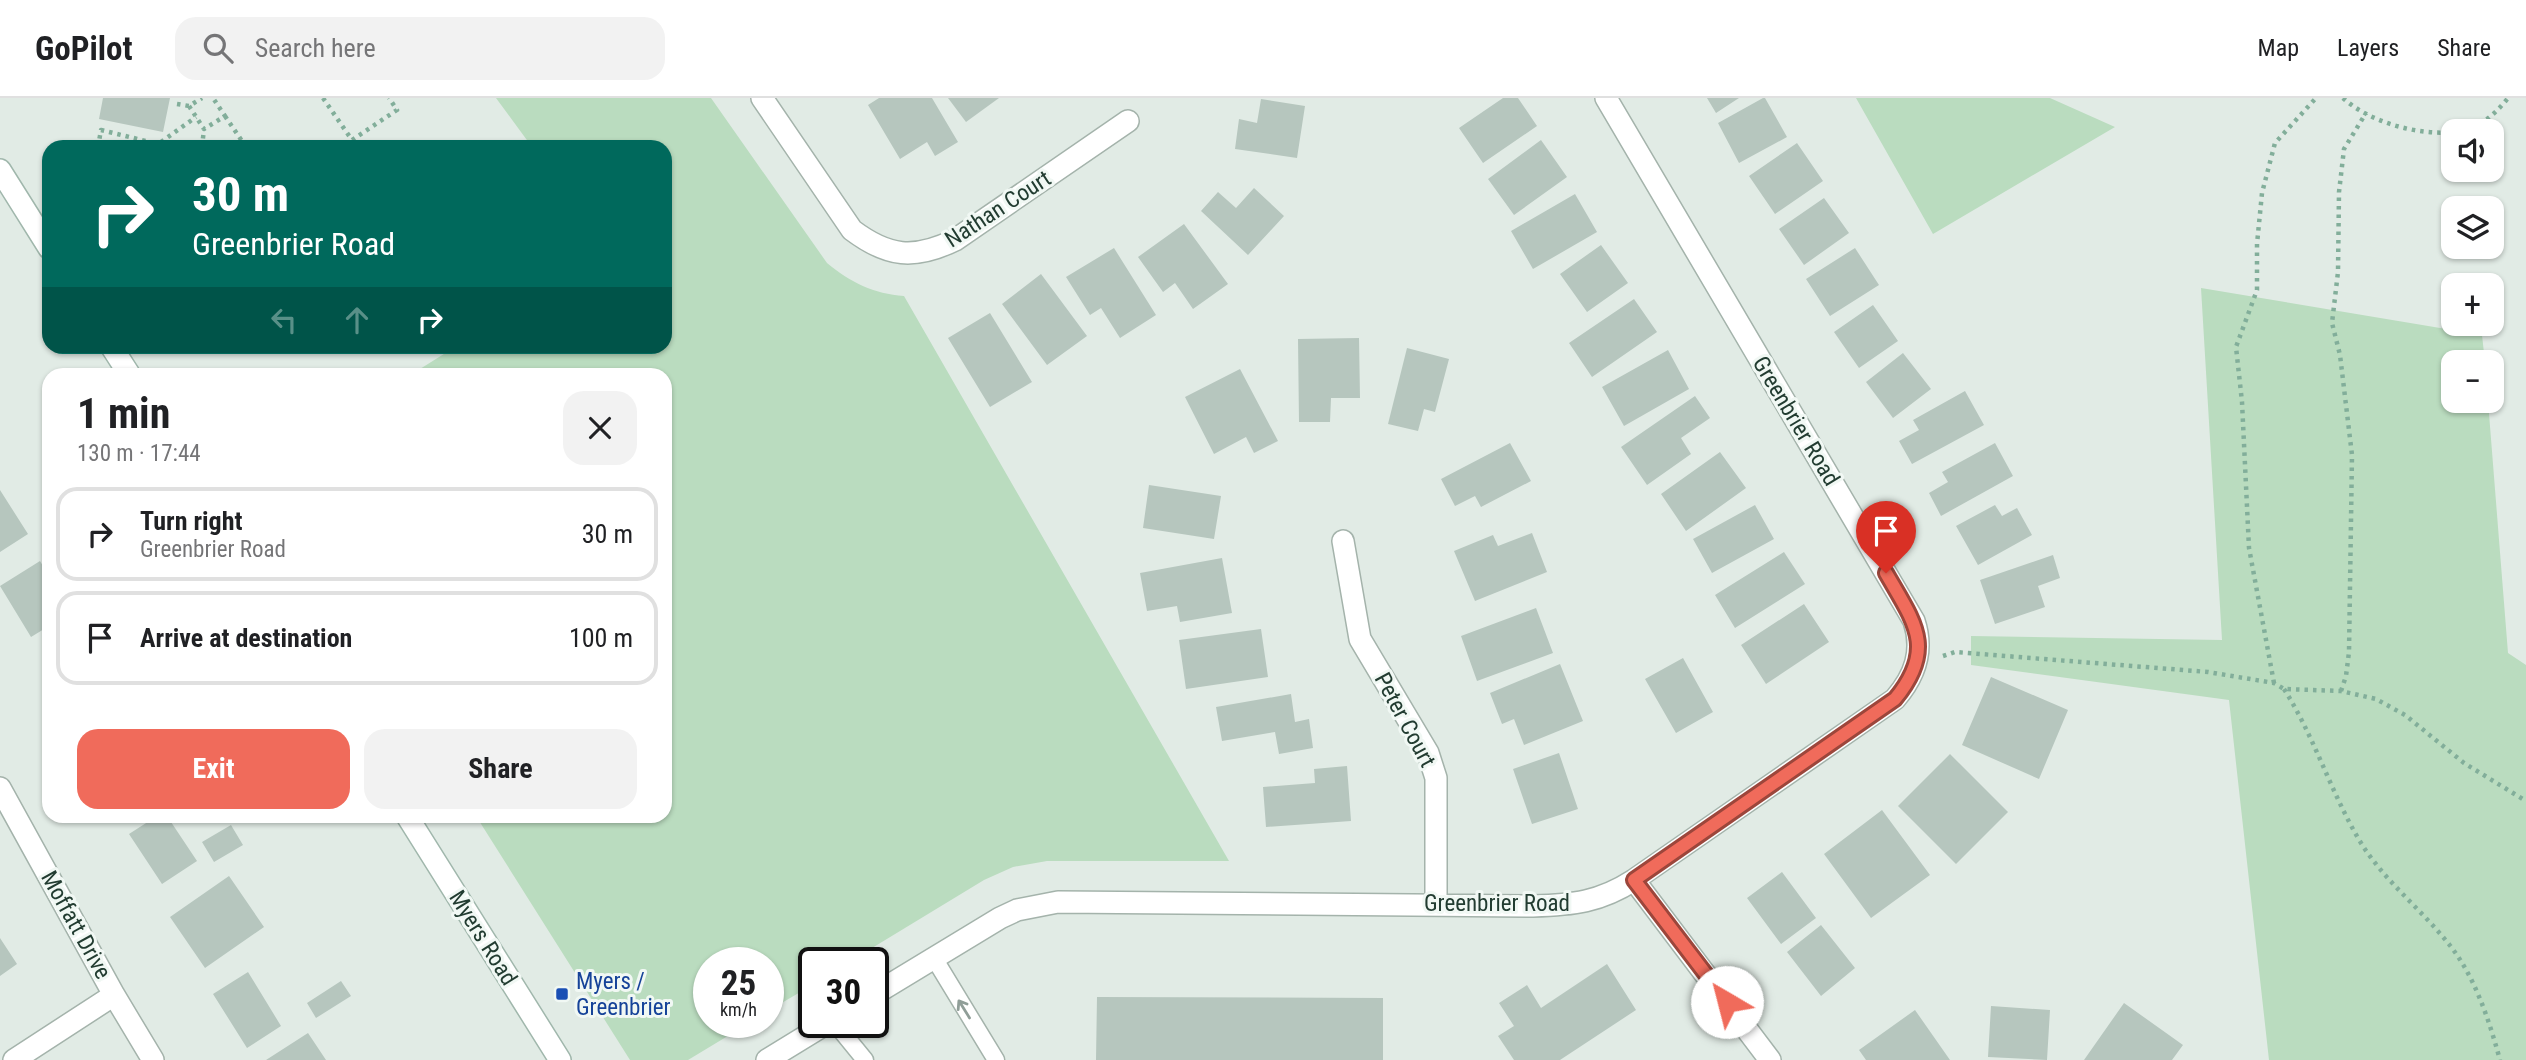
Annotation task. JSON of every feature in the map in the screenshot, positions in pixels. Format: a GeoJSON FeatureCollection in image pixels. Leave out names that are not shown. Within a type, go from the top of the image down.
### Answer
{"type":"FeatureCollection","features":[{"type":"Feature","properties":{"kind":"street","name":"Nathan Court"},"geometry":{"type":"LineString","coordinates":[[762,98],[852,230],[870,244],[891,252],[911,254],[934,251],[955,240],[1128,121]]}},
{"type":"Feature","properties":{"kind":"street","name":"Greenbrier Road"},"geometry":{"type":"LineString","coordinates":[[889,985],[1017,910],[1058,902],[1565,905],[1594,900],[1615,892],[1634,880],[1895,699],[1907,685],[1919,637],[1914,621],[1606,98]]}},
{"type":"Feature","properties":{"kind":"street"},"geometry":{"type":"LineString","coordinates":[[0,170],[42,237]]}},
{"type":"Feature","properties":{"kind":"street","name":"Peter Court"},"geometry":{"type":"LineString","coordinates":[[1343,541],[1360,639],[1428,753],[1436,778],[1436,904]]}},
{"type":"Feature","properties":{"kind":"street","name":"Moffatt Drive"},"geometry":{"type":"LineString","coordinates":[[0,788],[114,995],[153,1060]]}},
{"type":"Feature","properties":{"kind":"street","name":"Myers Road"},"geometry":{"type":"LineString","coordinates":[[411,823],[560,1060]]}},
{"type":"Feature","properties":{"kind":"street"},"geometry":{"type":"LineString","coordinates":[[1634,880],[1770,1060]]}},
{"type":"Feature","properties":{"kind":"street"},"geometry":{"type":"LineString","coordinates":[[14,1060],[114,995]]}},
{"type":"Feature","properties":{"kind":"street"},"geometry":{"type":"LineString","coordinates":[[767,1060],[805,1038]]}},
{"type":"Feature","properties":{"kind":"lane"},"geometry":{"type":"LineString","coordinates":[[934,958],[996,1060]]}},
{"type":"Feature","properties":{"kind":"lane"},"geometry":{"type":"LineString","coordinates":[[846,1038],[865,1060]]}},
{"type":"Feature","properties":{"kind":"path"},"geometry":{"type":"LineString","coordinates":[[177,104],[189,106],[202,98]]}},
{"type":"Feature","properties":{"kind":"path"},"geometry":{"type":"LineString","coordinates":[[214,98],[241,140]]}},
{"type":"Feature","properties":{"kind":"path"},"geometry":{"type":"LineString","coordinates":[[323,98],[352,140],[397,110],[389,98]]}},
{"type":"Feature","properties":{"kind":"path"},"geometry":{"type":"LineString","coordinates":[[2274,682],[2249,548],[2242,402],[2236,347],[2258,290],[2257,244],[2262,193],[2275,143],[2316,98]]}},
{"type":"Feature","properties":{"kind":"path"},"geometry":{"type":"LineString","coordinates":[[2343,98],[2366,113],[2392,124],[2427,132],[2441,132]]}},
{"type":"Feature","properties":{"kind":"path"},"geometry":{"type":"LineString","coordinates":[[2488,119],[2508,98]]}},
{"type":"Feature","properties":{"kind":"path"},"geometry":{"type":"LineString","coordinates":[[189,106],[204,129],[203,140]]}},
{"type":"Feature","properties":{"kind":"path"},"geometry":{"type":"LineString","coordinates":[[2341,691],[2349,652],[2352,455],[2340,355],[2332,323],[2338,272],[2339,192],[2344,149],[2366,113]]}},
{"type":"Feature","properties":{"kind":"path"},"geometry":{"type":"LineString","coordinates":[[204,129],[225,116]]}},
{"type":"Feature","properties":{"kind":"path"},"geometry":{"type":"LineString","coordinates":[[165,140],[196,117]]}},
{"type":"Feature","properties":{"kind":"path"},"geometry":{"type":"LineString","coordinates":[[99,140],[101,130],[136,140]]}},
{"type":"Feature","properties":{"kind":"path"},"geometry":{"type":"LineString","coordinates":[[1913,668],[1955,652],[2208,672],[2274,682],[2284,689],[2300,714],[2358,838],[2381,872],[2450,945],[2473,983],[2491,1027],[2500,1060]]}},
{"type":"Feature","properties":{"kind":"path"},"geometry":{"type":"LineString","coordinates":[[2284,689],[2341,691],[2376,699],[2405,715],[2463,763],[2526,801]]}},
{"type":"Feature","properties":{"kind":"green space"},"geometry":{"type":"Polygon","coordinates":[[[496,98],[711,98],[827,263],[863,286],[904,296],[1229,861],[1047,861],[1013,867],[984,880],[874,947],[798,947],[798,993],[784,1002],[784,947],[693,947],[693,1038],[724,1038],[688,1060],[630,1060],[480,823],[672,823],[672,368],[422,368],[444,354],[672,354],[672,140],[527,140],[496,98]]]}},
{"type":"Feature","properties":{"kind":"green space"},"geometry":{"type":"Polygon","coordinates":[[[1856,98],[2050,98],[2115,127],[1933,234],[1856,98]]]}},
{"type":"Feature","properties":{"kind":"green space"},"geometry":{"type":"Polygon","coordinates":[[[2201,288],[2441,328],[2441,336],[2482,336],[2484,350],[2441,350],[2441,413],[2489,413],[2508,653],[2526,665],[2526,1060],[2269,1060],[2229,700],[1971,665],[1971,636],[2222,640],[2201,288]]]}},
{"type":"Feature","properties":{"kind":"building"},"geometry":{"type":"Polygon","coordinates":[[[103,98],[170,98],[163,132],[99,119],[103,98]]]}},
{"type":"Feature","properties":{"kind":"building"},"geometry":{"type":"Polygon","coordinates":[[[879,98],[932,98],[958,142],[935,156],[927,142],[900,159],[868,105],[879,98]]]}},
{"type":"Feature","properties":{"kind":"building"},"geometry":{"type":"Polygon","coordinates":[[[948,98],[999,98],[966,122],[948,98]]]}},
{"type":"Feature","properties":{"kind":"building"},"geometry":{"type":"Polygon","coordinates":[[[1503,98],[1518,98],[1537,126],[1483,163],[1459,128],[1503,98]]]}},
{"type":"Feature","properties":{"kind":"building"},"geometry":{"type":"Polygon","coordinates":[[[1707,98],[1739,98],[1716,113],[1707,98]]]}},
{"type":"Feature","properties":{"kind":"building"},"geometry":{"type":"Polygon","coordinates":[[[1763,98],[1787,137],[1739,163],[1718,123],[1763,98]]]}},
{"type":"Feature","properties":{"kind":"building"},"geometry":{"type":"Polygon","coordinates":[[[1261,99],[1305,106],[1297,158],[1235,149],[1239,119],[1257,123],[1261,99]]]}},
{"type":"Feature","properties":{"kind":"building"},"geometry":{"type":"Polygon","coordinates":[[[1541,140],[1567,177],[1514,215],[1488,179],[1541,140]]]}},
{"type":"Feature","properties":{"kind":"building"},"geometry":{"type":"Polygon","coordinates":[[[1797,143],[1823,181],[1775,214],[1749,176],[1797,143]]]}},
{"type":"Feature","properties":{"kind":"building"},"geometry":{"type":"Polygon","coordinates":[[[1254,188],[1284,216],[1248,255],[1201,211],[1218,192],[1236,208],[1254,188]]]}},
{"type":"Feature","properties":{"kind":"building"},"geometry":{"type":"Polygon","coordinates":[[[1575,194],[1597,232],[1533,269],[1511,231],[1575,194]]]}},
{"type":"Feature","properties":{"kind":"building"},"geometry":{"type":"Polygon","coordinates":[[[1824,198],[1849,233],[1804,265],[1779,229],[1824,198]]]}},
{"type":"Feature","properties":{"kind":"building"},"geometry":{"type":"Polygon","coordinates":[[[1184,224],[1228,284],[1193,309],[1175,283],[1163,292],[1138,257],[1184,224]]]}},
{"type":"Feature","properties":{"kind":"building"},"geometry":{"type":"Polygon","coordinates":[[[1601,245],[1628,283],[1587,312],[1560,274],[1601,245]]]}},
{"type":"Feature","properties":{"kind":"building"},"geometry":{"type":"Polygon","coordinates":[[[1114,248],[1156,315],[1120,338],[1101,308],[1090,315],[1066,277],[1114,248]]]}},
{"type":"Feature","properties":{"kind":"building"},"geometry":{"type":"Polygon","coordinates":[[[1855,248],[1879,285],[1830,316],[1806,279],[1855,248]]]}},
{"type":"Feature","properties":{"kind":"building"},"geometry":{"type":"Polygon","coordinates":[[[1041,274],[1087,336],[1047,365],[1002,304],[1041,274]]]}},
{"type":"Feature","properties":{"kind":"building"},"geometry":{"type":"Polygon","coordinates":[[[1634,299],[1657,332],[1592,377],[1569,343],[1634,299]]]}},
{"type":"Feature","properties":{"kind":"building"},"geometry":{"type":"Polygon","coordinates":[[[1873,305],[1898,341],[1859,368],[1834,332],[1873,305]]]}},
{"type":"Feature","properties":{"kind":"building"},"geometry":{"type":"Polygon","coordinates":[[[990,313],[1032,382],[990,407],[948,338],[990,313]]]}},
{"type":"Feature","properties":{"kind":"building"},"geometry":{"type":"Polygon","coordinates":[[[1359,338],[1360,398],[1331,398],[1330,422],[1299,422],[1298,339],[1359,338]]]}},
{"type":"Feature","properties":{"kind":"building"},"geometry":{"type":"Polygon","coordinates":[[[1407,348],[1449,359],[1435,412],[1424,409],[1418,431],[1388,424],[1407,348]]]}},
{"type":"Feature","properties":{"kind":"building"},"geometry":{"type":"Polygon","coordinates":[[[1668,350],[1689,389],[1624,426],[1602,387],[1668,350]]]}},
{"type":"Feature","properties":{"kind":"building"},"geometry":{"type":"Polygon","coordinates":[[[1903,353],[1931,389],[1893,418],[1866,382],[1903,353]]]}},
{"type":"Feature","properties":{"kind":"building"},"geometry":{"type":"Polygon","coordinates":[[[1240,369],[1278,441],[1254,453],[1246,437],[1214,454],[1185,397],[1240,369]]]}},
{"type":"Feature","properties":{"kind":"building"},"geometry":{"type":"Polygon","coordinates":[[[1965,391],[1984,425],[1912,464],[1899,441],[1919,430],[1913,420],[1965,391]]]}},
{"type":"Feature","properties":{"kind":"building"},"geometry":{"type":"Polygon","coordinates":[[[1695,396],[1710,418],[1681,438],[1691,454],[1647,485],[1621,447],[1695,396]]]}},
{"type":"Feature","properties":{"kind":"building"},"geometry":{"type":"Polygon","coordinates":[[[1510,443],[1531,481],[1481,507],[1475,496],[1455,506],[1441,479],[1510,443]]]}},
{"type":"Feature","properties":{"kind":"building"},"geometry":{"type":"Polygon","coordinates":[[[1995,443],[2013,476],[1941,516],[1929,493],[1948,482],[1942,472],[1995,443]]]}},
{"type":"Feature","properties":{"kind":"building"},"geometry":{"type":"Polygon","coordinates":[[[1720,452],[1746,488],[1686,531],[1661,494],[1720,452]]]}},
{"type":"Feature","properties":{"kind":"building"},"geometry":{"type":"Polygon","coordinates":[[[1149,485],[1221,496],[1214,539],[1143,528],[1149,485]]]}},
{"type":"Feature","properties":{"kind":"building"},"geometry":{"type":"Polygon","coordinates":[[[0,490],[28,534],[0,552],[0,490]]]}},
{"type":"Feature","properties":{"kind":"building"},"geometry":{"type":"Polygon","coordinates":[[[1755,505],[1774,539],[1712,573],[1693,539],[1755,505]]]}},
{"type":"Feature","properties":{"kind":"building"},"geometry":{"type":"Polygon","coordinates":[[[1995,505],[2002,516],[2017,508],[2032,535],[1978,565],[1956,526],[1995,505]]]}},
{"type":"Feature","properties":{"kind":"building"},"geometry":{"type":"Polygon","coordinates":[[[1532,533],[1547,572],[1475,601],[1454,551],[1493,535],[1498,546],[1532,533]]]}},
{"type":"Feature","properties":{"kind":"building"},"geometry":{"type":"Polygon","coordinates":[[[1784,552],[1805,584],[1735,628],[1715,595],[1784,552]]]}},
{"type":"Feature","properties":{"kind":"building"},"geometry":{"type":"Polygon","coordinates":[[[2053,555],[2060,578],[2038,586],[2045,607],[1995,624],[1980,580],[2053,555]]]}},
{"type":"Feature","properties":{"kind":"building"},"geometry":{"type":"Polygon","coordinates":[[[1222,558],[1232,613],[1180,622],[1177,606],[1147,611],[1140,573],[1222,558]]]}},
{"type":"Feature","properties":{"kind":"building"},"geometry":{"type":"Polygon","coordinates":[[[40,561],[42,630],[31,637],[0,586],[40,561]]]}},
{"type":"Feature","properties":{"kind":"building"},"geometry":{"type":"Polygon","coordinates":[[[1804,604],[1829,642],[1766,684],[1741,645],[1804,604]]]}},
{"type":"Feature","properties":{"kind":"building"},"geometry":{"type":"Polygon","coordinates":[[[1536,608],[1553,653],[1477,681],[1461,636],[1536,608]]]}},
{"type":"Feature","properties":{"kind":"building"},"geometry":{"type":"Polygon","coordinates":[[[1261,629],[1268,677],[1186,689],[1179,640],[1261,629]]]}},
{"type":"Feature","properties":{"kind":"building"},"geometry":{"type":"Polygon","coordinates":[[[1683,658],[1713,712],[1676,733],[1645,679],[1683,658]]]}},
{"type":"Feature","properties":{"kind":"building"},"geometry":{"type":"Polygon","coordinates":[[[1560,664],[1583,721],[1524,745],[1514,719],[1502,724],[1490,693],[1560,664]]]}},
{"type":"Feature","properties":{"kind":"building"},"geometry":{"type":"Polygon","coordinates":[[[1991,677],[2068,710],[2039,779],[1962,745],[1991,677]]]}},
{"type":"Feature","properties":{"kind":"building"},"geometry":{"type":"Polygon","coordinates":[[[1291,694],[1295,722],[1309,719],[1313,748],[1279,754],[1275,732],[1222,741],[1216,707],[1291,694]]]}},
{"type":"Feature","properties":{"kind":"building"},"geometry":{"type":"Polygon","coordinates":[[[1559,753],[1578,809],[1532,824],[1513,769],[1559,753]]]}},
{"type":"Feature","properties":{"kind":"building"},"geometry":{"type":"Polygon","coordinates":[[[1950,754],[2008,812],[1956,864],[1898,806],[1950,754]]]}},
{"type":"Feature","properties":{"kind":"building"},"geometry":{"type":"Polygon","coordinates":[[[1347,766],[1351,821],[1266,827],[1263,787],[1315,783],[1314,769],[1347,766]]]}},
{"type":"Feature","properties":{"kind":"building"},"geometry":{"type":"Polygon","coordinates":[[[1882,810],[1930,875],[1871,918],[1824,854],[1882,810]]]}},
{"type":"Feature","properties":{"kind":"building"},"geometry":{"type":"Polygon","coordinates":[[[146,823],[172,823],[197,861],[162,884],[129,834],[146,823]]]}},
{"type":"Feature","properties":{"kind":"building"},"geometry":{"type":"Polygon","coordinates":[[[231,825],[243,845],[214,862],[202,842],[231,825]]]}},
{"type":"Feature","properties":{"kind":"building"},"geometry":{"type":"Polygon","coordinates":[[[1782,872],[1816,918],[1781,944],[1747,898],[1782,872]]]}},
{"type":"Feature","properties":{"kind":"building"},"geometry":{"type":"Polygon","coordinates":[[[229,876],[264,927],[205,968],[170,917],[229,876]]]}},
{"type":"Feature","properties":{"kind":"building"},"geometry":{"type":"Polygon","coordinates":[[[1821,925],[1855,968],[1821,996],[1787,952],[1821,925]]]}},
{"type":"Feature","properties":{"kind":"building"},"geometry":{"type":"Polygon","coordinates":[[[0,938],[17,964],[0,976],[0,938]]]}},
{"type":"Feature","properties":{"kind":"building"},"geometry":{"type":"Polygon","coordinates":[[[1607,964],[1636,1010],[1560,1060],[1514,1060],[1498,1036],[1514,1026],[1499,1003],[1527,985],[1541,1008],[1607,964]]]}},
{"type":"Feature","properties":{"kind":"building"},"geometry":{"type":"Polygon","coordinates":[[[248,972],[281,1026],[247,1048],[213,994],[248,972]]]}},
{"type":"Feature","properties":{"kind":"building"},"geometry":{"type":"Polygon","coordinates":[[[341,981],[351,996],[316,1018],[307,1003],[341,981]]]}},
{"type":"Feature","properties":{"kind":"building"},"geometry":{"type":"Polygon","coordinates":[[[1097,997],[1383,998],[1383,1060],[1096,1060],[1097,997]]]}},
{"type":"Feature","properties":{"kind":"building"},"geometry":{"type":"Polygon","coordinates":[[[2124,1003],[2183,1045],[2172,1060],[2084,1060],[2124,1003]]]}},
{"type":"Feature","properties":{"kind":"building"},"geometry":{"type":"Polygon","coordinates":[[[1991,1006],[2050,1010],[2047,1060],[1988,1057],[1991,1006]]]}},
{"type":"Feature","properties":{"kind":"building"},"geometry":{"type":"Polygon","coordinates":[[[1915,1010],[1950,1060],[1866,1060],[1859,1050],[1915,1010]]]}},
{"type":"Feature","properties":{"kind":"building"},"geometry":{"type":"Polygon","coordinates":[[[308,1033],[326,1060],[266,1060],[308,1033]]]}},
{"type":"Feature","properties":{"kind":"place","name":"Myers / Greenbrier"},"geometry":{"type":"Point","coordinates":[562,994]}},
{"type":"Feature","properties":{"kind":"route"},"geometry":{"type":"LineString","coordinates":[[1727,1002],[1634,880],[1895,699],[1907,685],[1918,653],[1919,637],[1914,621],[1886,573]]}}]}
